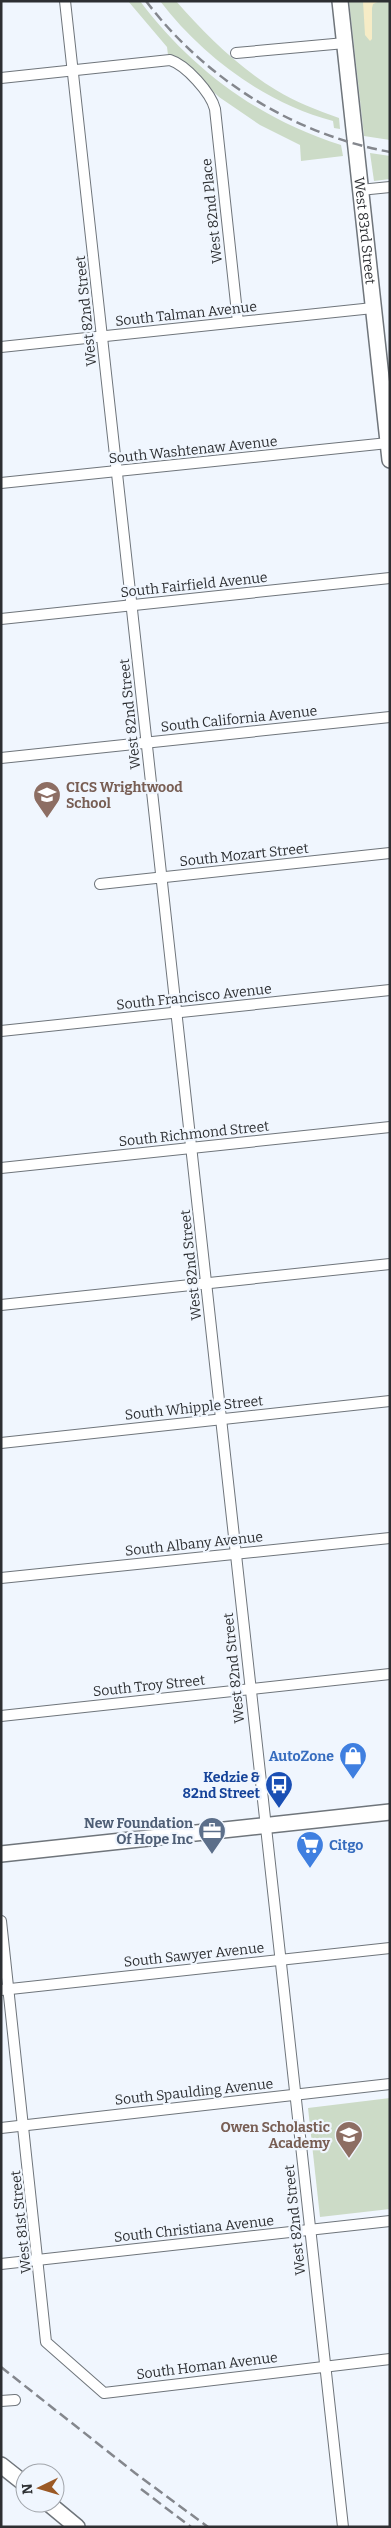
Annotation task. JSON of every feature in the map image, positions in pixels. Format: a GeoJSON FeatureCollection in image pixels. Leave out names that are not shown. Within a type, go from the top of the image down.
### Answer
{"type":"FeatureCollection","features":[{"type":"Feature","properties":{"kind":"street","name":"West 82nd Street"},"geometry":{"type":"LineString","coordinates":[[65,1],[133,605],[161,878],[343,2527]]}},
{"type":"Feature","properties":{"kind":"street","name":"West 83rd Street"},"geometry":{"type":"LineString","coordinates":[[340,1],[373,308],[388,424],[390,460]]}},
{"type":"Feature","properties":{"kind":"street"},"geometry":{"type":"LineString","coordinates":[[236,54],[345,42]]}},
{"type":"Feature","properties":{"kind":"street","name":"West 82nd Place"},"geometry":{"type":"LineString","coordinates":[[73,70],[170,60],[179,65],[211,97],[215,109],[238,322]]}},
{"type":"Feature","properties":{"kind":"street"},"geometry":{"type":"LineString","coordinates":[[1,78],[73,70]]}},
{"type":"Feature","properties":{"kind":"street"},"geometry":{"type":"LineString","coordinates":[[360,190],[390,187]]}},
{"type":"Feature","properties":{"kind":"street","name":"South Talman Avenue"},"geometry":{"type":"LineString","coordinates":[[1,347],[373,308]]}},
{"type":"Feature","properties":{"kind":"street","name":"South Washtenaw Avenue"},"geometry":{"type":"LineString","coordinates":[[1,483],[388,443]]}},
{"type":"Feature","properties":{"kind":"street","name":"South Fairfield Avenue"},"geometry":{"type":"LineString","coordinates":[[1,619],[390,578]]}},
{"type":"Feature","properties":{"kind":"street","name":"South California Avenue"},"geometry":{"type":"LineString","coordinates":[[1,758],[390,717]]}},
{"type":"Feature","properties":{"kind":"street","name":"South Mozart Street"},"geometry":{"type":"LineString","coordinates":[[100,884],[390,853]]}},
{"type":"Feature","properties":{"kind":"street","name":"South Francisco Avenue"},"geometry":{"type":"LineString","coordinates":[[1,1031],[390,990]]}},
{"type":"Feature","properties":{"kind":"street","name":"South Richmond Street"},"geometry":{"type":"LineString","coordinates":[[1,1168],[390,1127]]}},
{"type":"Feature","properties":{"kind":"street"},"geometry":{"type":"LineString","coordinates":[[1,1305],[390,1264]]}},
{"type":"Feature","properties":{"kind":"street","name":"South Whipple Street"},"geometry":{"type":"LineString","coordinates":[[1,1443],[390,1401]]}},
{"type":"Feature","properties":{"kind":"street","name":"South Albany Avenue"},"geometry":{"type":"LineString","coordinates":[[1,1578],[390,1538]]}},
{"type":"Feature","properties":{"kind":"street","name":"South Troy Street"},"geometry":{"type":"LineString","coordinates":[[1,1716],[390,1674]]}},
{"type":"Feature","properties":{"kind":"street"},"geometry":{"type":"LineString","coordinates":[[1,1854],[390,1812]]}},
{"type":"Feature","properties":{"kind":"street","name":"West 81st Street"},"geometry":{"type":"LineString","coordinates":[[1,1921],[5,1989],[24,2125],[46,2342]]}},
{"type":"Feature","properties":{"kind":"street","name":"South Sawyer Avenue"},"geometry":{"type":"LineString","coordinates":[[5,1989],[390,1948]]}},
{"type":"Feature","properties":{"kind":"street","name":"South Spaulding Avenue"},"geometry":{"type":"LineString","coordinates":[[1,2128],[390,2084]]}},
{"type":"Feature","properties":{"kind":"street","name":"South Christiana Avenue"},"geometry":{"type":"LineString","coordinates":[[1,2264],[390,2222]]}},
{"type":"Feature","properties":{"kind":"street","name":"South Homan Avenue"},"geometry":{"type":"LineString","coordinates":[[46,2342],[104,2393],[390,2359]]}},
{"type":"Feature","properties":{"kind":"street"},"geometry":{"type":"LineString","coordinates":[[1,2401],[15,2400]]}},
{"type":"Feature","properties":{"kind":"street"},"geometry":{"type":"LineString","coordinates":[[1,2465],[15,2476]]}},
{"type":"Feature","properties":{"kind":"street"},"geometry":{"type":"LineString","coordinates":[[60,2513],[77,2527]]}},
{"type":"Feature","properties":{"kind":"green space"},"geometry":{"type":"Polygon","coordinates":[[[128,1],[140,1],[182,49],[229,89],[283,122],[341,145],[343,156],[301,161],[300,145],[260,125],[219,97],[177,58],[168,55],[167,47],[128,1]]]}},
{"type":"Feature","properties":{"kind":"green space"},"geometry":{"type":"Polygon","coordinates":[[[160,1],[176,1],[210,38],[248,71],[291,98],[339,118],[340,129],[334,128],[333,121],[283,103],[237,75],[196,41],[160,1]]]}},
{"type":"Feature","properties":{"kind":"green space"},"geometry":{"type":"Polygon","coordinates":[[[349,1],[390,1],[390,140],[364,136],[349,1]]]}},
{"type":"Feature","properties":{"kind":"green space"},"geometry":{"type":"Polygon","coordinates":[[[370,153],[390,156],[390,179],[374,181],[370,153]]]}},
{"type":"Feature","properties":{"kind":"green space","name":"Owen Scholastic Academy"},"geometry":{"type":"Polygon","coordinates":[[[390,2098],[390,2209],[320,2217],[308,2108],[390,2098]]]}},
{"type":"Feature","properties":{"kind":"sand"},"geometry":{"type":"Polygon","coordinates":[[[363,1],[380,1],[373,4],[372,8],[372,39],[370,41],[365,35],[363,1]]]}},
{"type":"Feature","properties":{"kind":"railway"},"geometry":{"type":"LineString","coordinates":[[146,1],[169,29],[195,55],[254,99],[286,117],[319,132],[354,144],[390,152]]}},
{"type":"Feature","properties":{"kind":"railway"},"geometry":{"type":"LineString","coordinates":[[1,2367],[135,2473],[208,2527]]}},
{"type":"Feature","properties":{"kind":"railway"},"geometry":{"type":"LineString","coordinates":[[141,2489],[191,2527]]}},
{"type":"Feature","properties":{"kind":"place","name":"CICS Wrightwood School"},"geometry":{"type":"Point","coordinates":[47,819]}},
{"type":"Feature","properties":{"kind":"place","name":"AutoZone"},"geometry":{"type":"Point","coordinates":[353,1780]}},
{"type":"Feature","properties":{"kind":"place","name":"Kedzie & 82nd Street"},"geometry":{"type":"Point","coordinates":[279,1809]}},
{"type":"Feature","properties":{"kind":"place","name":"New Foundation Of Hope Inc"},"geometry":{"type":"Point","coordinates":[212,1855]}},
{"type":"Feature","properties":{"kind":"place","name":"Citgo"},"geometry":{"type":"Point","coordinates":[310,1869]}},
{"type":"Feature","properties":{"kind":"place","name":"Owen Scholastic Academy"},"geometry":{"type":"Point","coordinates":[349,2159]}}]}
